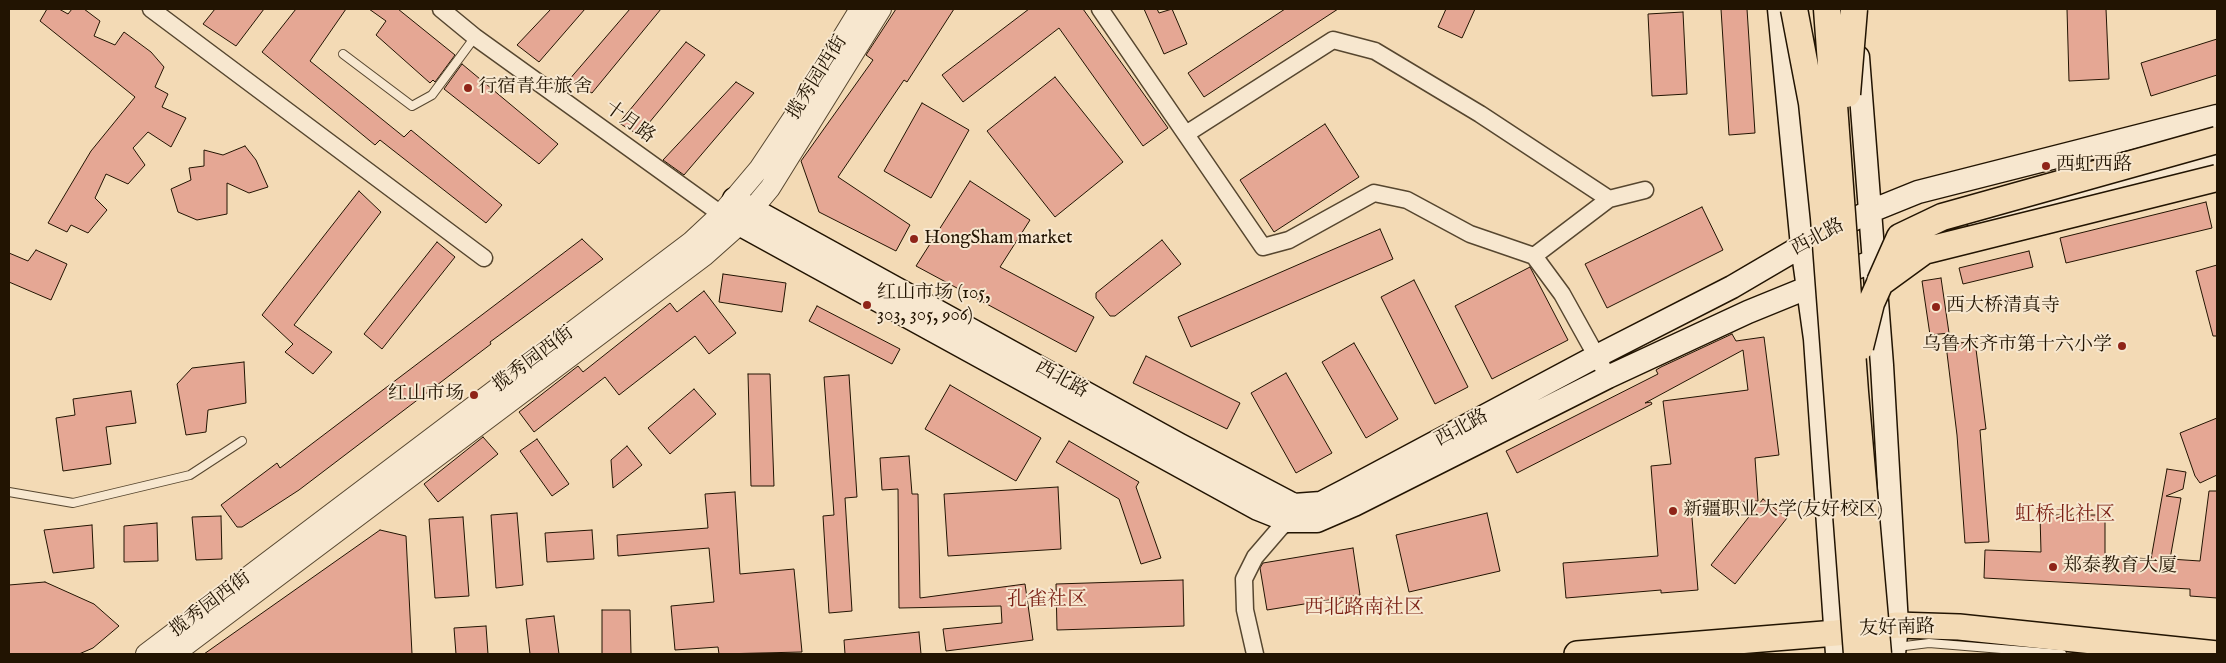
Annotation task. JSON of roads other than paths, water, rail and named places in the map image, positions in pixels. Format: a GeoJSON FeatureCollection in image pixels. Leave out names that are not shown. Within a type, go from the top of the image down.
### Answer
{"type":"FeatureCollection","features":[{"type":"Feature","properties":{"kind":"highway"},"geometry":{"type":"LineString","coordinates":[[1794,9],[1812,103],[1823,208],[1882,645]]}},
{"type":"Feature","properties":{"kind":"highway"},"geometry":{"type":"LineString","coordinates":[[1827,9],[1855,392],[1882,645]]}},
{"type":"Feature","properties":{"kind":"highway"},"geometry":{"type":"LineString","coordinates":[[1840,172],[1854,9]]}},
{"type":"Feature","properties":{"kind":"highway"},"geometry":{"type":"LineString","coordinates":[[1855,392],[1861,339],[1871,303],[1870,270],[1900,237],[1942,217],[2217,140]]}},
{"type":"Feature","properties":{"kind":"highway"},"geometry":{"type":"LineString","coordinates":[[1870,270],[1924,251],[2217,178]]}},
{"type":"Feature","properties":{"kind":"main road"},"geometry":{"type":"LineString","coordinates":[[1778,9],[1817,283],[1815,339],[1836,643]]}},
{"type":"Feature","properties":{"kind":"main road"},"geometry":{"type":"LineString","coordinates":[[1800,9],[1811,241]]}},
{"type":"Feature","properties":{"kind":"main road"},"geometry":{"type":"LineString","coordinates":[[1840,9],[1870,270],[1882,645]]}},
{"type":"Feature","properties":{"kind":"main road"},"geometry":{"type":"LineString","coordinates":[[1854,9],[1863,215]]}},
{"type":"Feature","properties":{"kind":"main road","name":"西北路"},"geometry":{"type":"LineString","coordinates":[[737,212],[1294,505],[1321,502],[1346,490],[1597,356],[1732,287],[1811,241],[1863,215],[1918,192],[2217,116]]}},
{"type":"Feature","properties":{"kind":"main road","name":"西北路"},"geometry":{"type":"LineString","coordinates":[[737,212],[1258,509],[1288,521],[1317,521],[1354,505],[1608,377],[1748,312],[1817,283],[1870,270],[1904,248],[2038,208],[2217,162]]}},
{"type":"Feature","properties":{"kind":"main road","name":"友好南路"},"geometry":{"type":"LineString","coordinates":[[1577,654],[1836,643],[1882,645],[1960,627],[2217,654]]}},
{"type":"Feature","properties":{"kind":"street"},"geometry":{"type":"LineString","coordinates":[[151,9],[484,258]]}},
{"type":"Feature","properties":{"kind":"street","name":"十月路"},"geometry":{"type":"LineString","coordinates":[[441,9],[475,37],[737,212]]}},
{"type":"Feature","properties":{"kind":"street","name":"揽秀园西街"},"geometry":{"type":"LineString","coordinates":[[174,654],[696,262],[737,212],[759,169],[798,112],[860,9]]}},
{"type":"Feature","properties":{"kind":"street","name":"揽秀园西街"},"geometry":{"type":"LineString","coordinates":[[146,654],[691,242],[770,188],[881,9]]}},
{"type":"Feature","properties":{"kind":"street"},"geometry":{"type":"LineString","coordinates":[[1100,9],[1263,247],[1289,240],[1374,193],[1407,200],[1470,234],[1534,256],[1562,294],[1608,377]]}},
{"type":"Feature","properties":{"kind":"street"},"geometry":{"type":"LineString","coordinates":[[1186,134],[1333,40],[1375,51],[1480,114],[1609,198]]}},
{"type":"Feature","properties":{"kind":"street"},"geometry":{"type":"LineString","coordinates":[[1534,256],[1609,198],[1645,190]]}},
{"type":"Feature","properties":{"kind":"street"},"geometry":{"type":"LineString","coordinates":[[1255,654],[1245,610],[1244,579],[1255,557],[1288,521],[1307,504]]}},
{"type":"Feature","properties":{"kind":"lane"},"geometry":{"type":"LineString","coordinates":[[343,54],[412,106],[432,95],[475,37]]}},
{"type":"Feature","properties":{"kind":"lane"},"geometry":{"type":"LineString","coordinates":[[9,492],[73,504],[190,475],[242,441]]}},
{"type":"Feature","properties":{"kind":"lane"},"geometry":{"type":"LineString","coordinates":[[1882,645],[1929,643],[2062,654]]}},
{"type":"Feature","properties":{"kind":"place","name":"行宿青年旅舍"},"geometry":{"type":"Point","coordinates":[468,88]}},
{"type":"Feature","properties":{"kind":"place","name":"西虹西路"},"geometry":{"type":"Point","coordinates":[2046,166]}},
{"type":"Feature","properties":{"kind":"place","name":"HongSham market"},"geometry":{"type":"Point","coordinates":[914,239]}},
{"type":"Feature","properties":{"kind":"place","name":"红山市场 (105, 303, 305, 906)"},"geometry":{"type":"Point","coordinates":[867,305]}},
{"type":"Feature","properties":{"kind":"place","name":"西大桥清真寺"},"geometry":{"type":"Point","coordinates":[1936,307]}},
{"type":"Feature","properties":{"kind":"place","name":"乌鲁木齐市第十六小学"},"geometry":{"type":"Point","coordinates":[2122,346]}},
{"type":"Feature","properties":{"kind":"place","name":"红山市场"},"geometry":{"type":"Point","coordinates":[474,395]}},
{"type":"Feature","properties":{"kind":"place","name":"新疆职业大学(友好校区)"},"geometry":{"type":"Point","coordinates":[1673,511]}},
{"type":"Feature","properties":{"kind":"place","name":"郑泰教育大厦"},"geometry":{"type":"Point","coordinates":[2053,567]}},
{"type":"Feature","properties":{"kind":"district","name":"虹桥北社区"},"geometry":{"type":"Point","coordinates":[2065,516]}},
{"type":"Feature","properties":{"kind":"district","name":"孔雀社区"},"geometry":{"type":"Point","coordinates":[1047,601]}},
{"type":"Feature","properties":{"kind":"district","name":"西北路南社区"},"geometry":{"type":"Point","coordinates":[1364,609]}}]}
